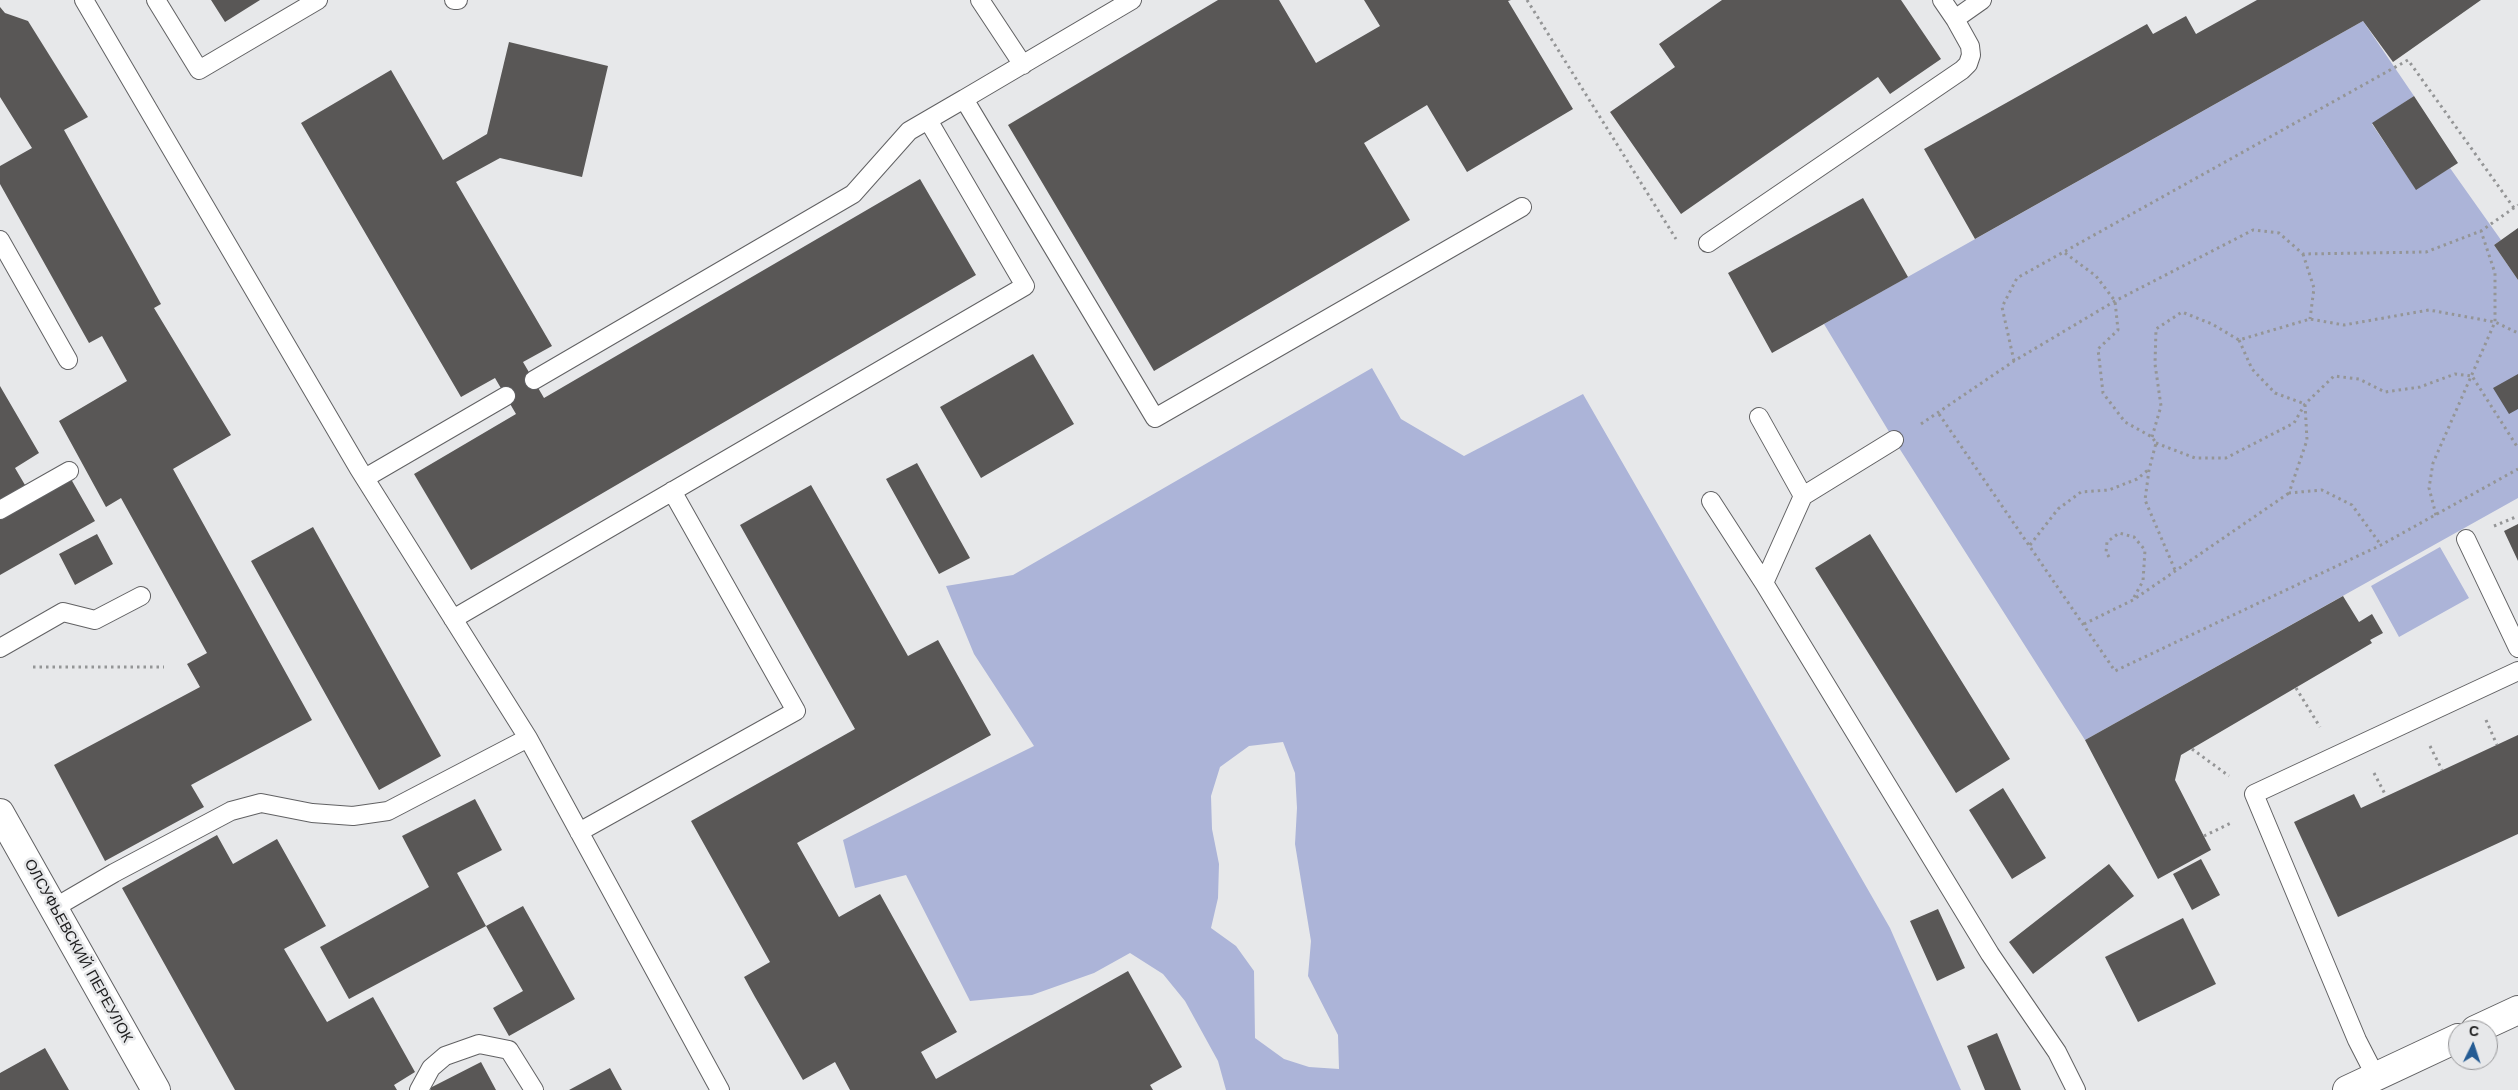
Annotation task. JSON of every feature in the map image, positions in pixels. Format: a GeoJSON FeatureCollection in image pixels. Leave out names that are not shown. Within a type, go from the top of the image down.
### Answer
{"type":"FeatureCollection","features":[{"type":"Feature","properties":{"kind":"street","name":"ОЛСУФЬЕВСКИЙ ПЕРЕУЛОК"},"geometry":{"type":"LineString","coordinates":[[0,813],[156,1090]]}},
{"type":"Feature","properties":{"kind":"street"},"geometry":{"type":"LineString","coordinates":[[2496,1020],[2518,1010]]}},
{"type":"Feature","properties":{"kind":"street"},"geometry":{"type":"LineString","coordinates":[[2347,1090],[2448,1043]]}},
{"type":"Feature","properties":{"kind":"lane"},"geometry":{"type":"LineString","coordinates":[[84,0],[365,478],[528,738],[720,1090]]}},
{"type":"Feature","properties":{"kind":"lane"},"geometry":{"type":"LineString","coordinates":[[156,0],[199,70],[318,0]]}},
{"type":"Feature","properties":{"kind":"lane"},"geometry":{"type":"LineString","coordinates":[[980,0],[1023,65]]}},
{"type":"Feature","properties":{"kind":"lane"},"geometry":{"type":"LineString","coordinates":[[534,380],[853,194],[909,131],[1132,0]]}},
{"type":"Feature","properties":{"kind":"lane"},"geometry":{"type":"LineString","coordinates":[[1708,243],[1962,70],[1968,64],[1970,46],[1942,0]]}},
{"type":"Feature","properties":{"kind":"lane"},"geometry":{"type":"LineString","coordinates":[[1955,19],[1982,0]]}},
{"type":"Feature","properties":{"kind":"lane"},"geometry":{"type":"LineString","coordinates":[[964,99],[1154,418],[1522,207]]}},
{"type":"Feature","properties":{"kind":"lane"},"geometry":{"type":"LineString","coordinates":[[454,619],[1025,286],[928,120]]}},
{"type":"Feature","properties":{"kind":"lane"},"geometry":{"type":"LineString","coordinates":[[0,240],[68,360]]}},
{"type":"Feature","properties":{"kind":"lane"},"geometry":{"type":"LineString","coordinates":[[365,478],[506,396]]}},
{"type":"Feature","properties":{"kind":"lane"},"geometry":{"type":"LineString","coordinates":[[1759,417],[1803,496]]}},
{"type":"Feature","properties":{"kind":"lane"},"geometry":{"type":"LineString","coordinates":[[1764,583],[1803,496],[1894,440]]}},
{"type":"Feature","properties":{"kind":"lane"},"geometry":{"type":"LineString","coordinates":[[0,510],[69,472]]}},
{"type":"Feature","properties":{"kind":"lane"},"geometry":{"type":"LineString","coordinates":[[579,832],[796,711],[672,491]]}},
{"type":"Feature","properties":{"kind":"lane"},"geometry":{"type":"LineString","coordinates":[[1711,501],[1764,583],[1990,954],[2057,1052],[2076,1090]]}},
{"type":"Feature","properties":{"kind":"lane"},"geometry":{"type":"LineString","coordinates":[[2466,539],[2518,648]]}},
{"type":"Feature","properties":{"kind":"lane"},"geometry":{"type":"LineString","coordinates":[[0,648],[63,612],[94,620],[141,596]]}},
{"type":"Feature","properties":{"kind":"lane"},"geometry":{"type":"LineString","coordinates":[[2376,1077],[2357,1040],[2254,794],[2518,671]]}},
{"type":"Feature","properties":{"kind":"lane"},"geometry":{"type":"LineString","coordinates":[[54,908],[114,873],[231,810],[261,802],[312,813],[353,816],[388,811],[528,738]]}},
{"type":"Feature","properties":{"kind":"lane"},"geometry":{"type":"LineString","coordinates":[[419,1090],[431,1068],[445,1056],[479,1044],[509,1050],[534,1090]]}},
{"type":"Feature","properties":{"kind":"path"},"geometry":{"type":"LineString","coordinates":[[1527,0],[1674,237],[1681,245],[1689,248],[1708,243]]}},
{"type":"Feature","properties":{"kind":"path"},"geometry":{"type":"LineString","coordinates":[[2014,361],[2002,307],[2016,278],[2065,253],[2408,60],[2516,207],[2481,231],[2426,252],[2303,254]]}},
{"type":"Feature","properties":{"kind":"path"},"geometry":{"type":"LineString","coordinates":[[1894,440],[1939,414],[2014,361],[2115,301],[2253,230],[2279,233],[2303,254],[2314,288],[2310,319]]}},
{"type":"Feature","properties":{"kind":"path"},"geometry":{"type":"LineString","coordinates":[[2436,515],[2429,488],[2433,463],[2495,322],[2495,273],[2481,231]]}},
{"type":"Feature","properties":{"kind":"path"},"geometry":{"type":"LineString","coordinates":[[2065,253],[2096,276],[2115,301],[2118,330],[2098,349],[2103,393],[2125,422],[2152,436],[2156,443],[2196,458],[2226,458],[2294,423],[2305,404],[2334,376],[2358,379],[2385,392],[2420,387],[2455,374],[2472,376]]}},
{"type":"Feature","properties":{"kind":"path"},"geometry":{"type":"LineString","coordinates":[[2238,340],[2310,319],[2344,324],[2429,310],[2495,322],[2518,333]]}},
{"type":"Feature","properties":{"kind":"path"},"geometry":{"type":"LineString","coordinates":[[2152,436],[2162,406],[2155,364],[2156,330],[2182,312],[2212,324],[2238,340],[2252,369],[2275,393],[2305,404]]}},
{"type":"Feature","properties":{"kind":"path"},"geometry":{"type":"LineString","coordinates":[[2472,376],[2518,448]]}},
{"type":"Feature","properties":{"kind":"path"},"geometry":{"type":"LineString","coordinates":[[2289,492],[2307,440],[2305,404]]}},
{"type":"Feature","properties":{"kind":"path"},"geometry":{"type":"LineString","coordinates":[[1939,414],[2115,671],[2381,545],[2518,469]]}},
{"type":"Feature","properties":{"kind":"path"},"geometry":{"type":"LineString","coordinates":[[2156,443],[2149,470],[2145,500],[2175,570]]}},
{"type":"Feature","properties":{"kind":"path"},"geometry":{"type":"LineString","coordinates":[[2030,546],[2058,509],[2081,492],[2109,490],[2137,479],[2149,470]]}},
{"type":"Feature","properties":{"kind":"path"},"geometry":{"type":"LineString","coordinates":[[2084,624],[2133,600],[2289,492],[2322,490],[2352,505],[2381,545]]}},
{"type":"Feature","properties":{"kind":"path"},"geometry":{"type":"LineString","coordinates":[[2109,557],[2106,552],[2106,542],[2119,533],[2134,537],[2145,550],[2143,581],[2133,600]]}},
{"type":"Feature","properties":{"kind":"path"},"geometry":{"type":"LineString","coordinates":[[31,667],[164,667]]}},
{"type":"Feature","properties":{"kind":"path"},"geometry":{"type":"LineString","coordinates":[[2296,688],[2338,756]]}},
{"type":"Feature","properties":{"kind":"path"},"geometry":{"type":"LineString","coordinates":[[2192,749],[2254,794]]}},
{"type":"Feature","properties":{"kind":"shaded area"},"geometry":{"type":"Polygon","coordinates":[[[2363,21],[2414,96],[2372,124],[2416,189],[2450,168],[2501,240],[2494,245],[2518,280],[2518,498],[2085,740],[1894,440],[1824,324],[2363,21]]]}},
{"type":"Feature","properties":{"kind":"shaded area"},"geometry":{"type":"Polygon","coordinates":[[[1372,368],[1401,419],[1464,456],[1583,394],[1890,928],[1961,1090],[1226,1090],[1218,1061],[1185,1001],[1163,974],[1130,953],[1094,973],[1032,995],[970,1001],[906,875],[855,888],[843,840],[1034,746],[974,654],[946,586],[1013,575],[1372,368]],[[1283,742],[1249,746],[1220,767],[1211,796],[1212,829],[1219,864],[1218,898],[1211,928],[1236,946],[1254,971],[1255,1038],[1284,1059],[1309,1067],[1339,1069],[1338,1035],[1308,976],[1311,941],[1295,844],[1297,808],[1295,773],[1283,742]]]}},
{"type":"Feature","properties":{"kind":"shaded area"},"geometry":{"type":"Polygon","coordinates":[[[2440,547],[2469,598],[2399,637],[2371,586],[2440,547]]]}},
{"type":"Feature","properties":{"kind":"building"},"geometry":{"type":"Polygon","coordinates":[[[211,0],[260,0],[225,22],[211,0]]]}},
{"type":"Feature","properties":{"kind":"building"},"geometry":{"type":"Polygon","coordinates":[[[1218,0],[1279,0],[1316,63],[1380,26],[1364,0],[1511,0],[1508,1],[1573,109],[1467,172],[1427,105],[1364,143],[1410,220],[1154,371],[1008,125],[1218,0]]]}},
{"type":"Feature","properties":{"kind":"building"},"geometry":{"type":"Polygon","coordinates":[[[1722,0],[1901,0],[1941,59],[1890,94],[1878,77],[1681,214],[1610,112],[1675,67],[1659,44],[1722,0]]]}},
{"type":"Feature","properties":{"kind":"building"},"geometry":{"type":"Polygon","coordinates":[[[2257,0],[2481,0],[2393,62],[2363,21],[1975,239],[1924,149],[2147,24],[2153,34],[2186,16],[2196,34],[2257,0]]]}},
{"type":"Feature","properties":{"kind":"building"},"geometry":{"type":"Polygon","coordinates":[[[0,7],[5,13],[28,21],[88,117],[64,130],[161,304],[154,308],[231,435],[173,469],[312,720],[191,785],[204,807],[105,861],[54,765],[200,687],[187,664],[207,653],[121,498],[106,507],[59,421],[127,381],[102,336],[89,343],[0,184],[0,166],[32,148],[0,97],[0,7]]]}},
{"type":"Feature","properties":{"kind":"building"},"geometry":{"type":"Polygon","coordinates":[[[509,42],[608,66],[582,177],[500,158],[456,182],[552,346],[523,362],[544,398],[920,179],[976,275],[471,570],[414,474],[516,414],[495,378],[461,397],[301,123],[391,70],[443,160],[487,134],[509,42]]]}},
{"type":"Feature","properties":{"kind":"building"},"geometry":{"type":"Polygon","coordinates":[[[2414,96],[2458,163],[2416,190],[2372,123],[2414,96]]]}},
{"type":"Feature","properties":{"kind":"building"},"geometry":{"type":"Polygon","coordinates":[[[1863,198],[1908,277],[1772,353],[1728,273],[1863,198]]]}},
{"type":"Feature","properties":{"kind":"building"},"geometry":{"type":"Polygon","coordinates":[[[2518,228],[2518,280],[2494,245],[2518,228]]]}},
{"type":"Feature","properties":{"kind":"building"},"geometry":{"type":"Polygon","coordinates":[[[1033,354],[1074,424],[981,478],[940,407],[1033,354]]]}},
{"type":"Feature","properties":{"kind":"building"},"geometry":{"type":"Polygon","coordinates":[[[2518,374],[2518,409],[2509,414],[2493,388],[2518,374]]]}},
{"type":"Feature","properties":{"kind":"building"},"geometry":{"type":"Polygon","coordinates":[[[0,386],[39,453],[15,468],[25,485],[0,500],[0,386]]]}},
{"type":"Feature","properties":{"kind":"building"},"geometry":{"type":"Polygon","coordinates":[[[917,463],[970,558],[939,574],[886,479],[917,463]]]}},
{"type":"Feature","properties":{"kind":"building"},"geometry":{"type":"Polygon","coordinates":[[[71,479],[95,521],[0,575],[0,519],[71,479]]]}},
{"type":"Feature","properties":{"kind":"building"},"geometry":{"type":"Polygon","coordinates":[[[811,485],[908,656],[938,640],[991,735],[797,843],[839,917],[880,894],[957,1032],[921,1052],[936,1079],[1128,971],[1182,1067],[1150,1085],[1153,1090],[850,1090],[835,1062],[803,1080],[755,997],[744,977],[770,962],[691,821],[855,729],[740,525],[811,485]]]}},
{"type":"Feature","properties":{"kind":"building"},"geometry":{"type":"Polygon","coordinates":[[[2518,524],[2518,561],[2504,531],[2518,524]]]}},
{"type":"Feature","properties":{"kind":"building"},"geometry":{"type":"Polygon","coordinates":[[[313,527],[441,756],[379,790],[251,561],[313,527]]]}},
{"type":"Feature","properties":{"kind":"building"},"geometry":{"type":"Polygon","coordinates":[[[97,534],[113,564],[75,585],[59,554],[97,534]]]}},
{"type":"Feature","properties":{"kind":"building"},"geometry":{"type":"Polygon","coordinates":[[[1870,534],[2010,759],[1956,793],[1815,568],[1870,534]]]}},
{"type":"Feature","properties":{"kind":"building"},"geometry":{"type":"Polygon","coordinates":[[[2343,596],[2359,622],[2372,614],[2383,633],[2370,640],[2372,643],[2181,755],[2175,780],[2211,850],[2158,879],[2085,740],[2343,596]]]}},
{"type":"Feature","properties":{"kind":"building"},"geometry":{"type":"Polygon","coordinates":[[[2518,735],[2518,834],[2338,917],[2294,822],[2354,794],[2361,808],[2518,735]]]}},
{"type":"Feature","properties":{"kind":"building"},"geometry":{"type":"Polygon","coordinates":[[[2003,788],[2046,858],[2012,879],[1969,810],[2003,788]]]}},
{"type":"Feature","properties":{"kind":"building"},"geometry":{"type":"Polygon","coordinates":[[[475,799],[502,850],[457,873],[486,926],[349,999],[320,947],[429,887],[402,836],[475,799]]]}},
{"type":"Feature","properties":{"kind":"building"},"geometry":{"type":"Polygon","coordinates":[[[217,835],[233,864],[277,839],[326,926],[284,949],[327,1022],[373,997],[415,1072],[394,1085],[397,1090],[235,1090],[122,888],[217,835]]]}},
{"type":"Feature","properties":{"kind":"building"},"geometry":{"type":"Polygon","coordinates":[[[2201,859],[2220,895],[2192,910],[2173,874],[2201,859]]]}},
{"type":"Feature","properties":{"kind":"building"},"geometry":{"type":"Polygon","coordinates":[[[2109,864],[2134,896],[2033,974],[2009,942],[2109,864]]]}},
{"type":"Feature","properties":{"kind":"building"},"geometry":{"type":"Polygon","coordinates":[[[523,906],[575,999],[509,1036],[493,1008],[523,991],[486,926],[523,906]]]}},
{"type":"Feature","properties":{"kind":"building"},"geometry":{"type":"Polygon","coordinates":[[[1938,909],[1965,968],[1937,981],[1910,921],[1938,909]]]}},
{"type":"Feature","properties":{"kind":"building"},"geometry":{"type":"Polygon","coordinates":[[[2183,918],[2216,984],[2138,1022],[2105,957],[2183,918]]]}},
{"type":"Feature","properties":{"kind":"building"},"geometry":{"type":"Polygon","coordinates":[[[1997,1033],[2021,1090],[1985,1090],[1967,1046],[1997,1033]]]}},
{"type":"Feature","properties":{"kind":"building"},"geometry":{"type":"Polygon","coordinates":[[[45,1048],[69,1090],[0,1090],[0,1073],[45,1048]]]}},
{"type":"Feature","properties":{"kind":"building"},"geometry":{"type":"Polygon","coordinates":[[[481,1062],[496,1090],[431,1090],[430,1088],[481,1062]]]}},
{"type":"Feature","properties":{"kind":"building"},"geometry":{"type":"Polygon","coordinates":[[[610,1068],[622,1090],[569,1090],[610,1068]]]}}]}
